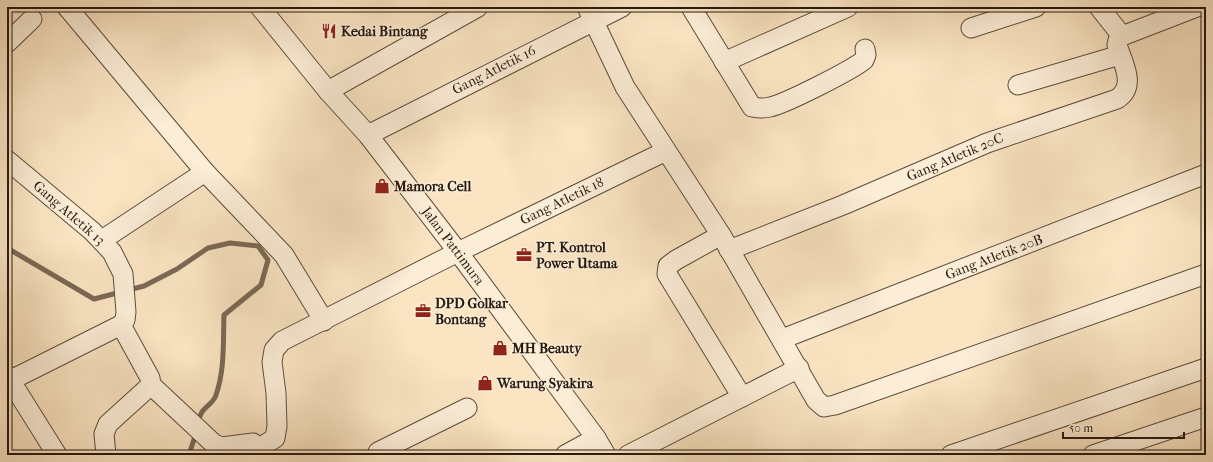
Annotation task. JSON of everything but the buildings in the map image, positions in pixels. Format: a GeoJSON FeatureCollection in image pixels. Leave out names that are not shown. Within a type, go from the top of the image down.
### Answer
{"type":"FeatureCollection","features":[{"type":"Feature","properties":{"kind":"street"},"geometry":{"type":"LineString","coordinates":[[67,7],[205,172],[284,255],[324,321]]}},
{"type":"Feature","properties":{"kind":"street","name":"Jalan Pattimura"},"geometry":{"type":"LineString","coordinates":[[260,7],[328,91],[368,134],[596,438],[606,455]]}},
{"type":"Feature","properties":{"kind":"street"},"geometry":{"type":"LineString","coordinates":[[328,91],[478,7]]}},
{"type":"Feature","properties":{"kind":"street","name":"Gang Atletik 16"},"geometry":{"type":"LineString","coordinates":[[368,134],[590,13],[622,7]]}},
{"type":"Feature","properties":{"kind":"street"},"geometry":{"type":"LineString","coordinates":[[691,7],[752,107],[761,109],[778,105],[861,63],[866,55],[865,49]]}},
{"type":"Feature","properties":{"kind":"street"},"geometry":{"type":"LineString","coordinates":[[724,62],[848,7]]}},
{"type":"Feature","properties":{"kind":"street"},"geometry":{"type":"LineString","coordinates":[[971,28],[1036,7]]}},
{"type":"Feature","properties":{"kind":"street"},"geometry":{"type":"LineString","coordinates":[[1099,7],[1121,46]]}},
{"type":"Feature","properties":{"kind":"street"},"geometry":{"type":"LineString","coordinates":[[1018,85],[1121,46],[1197,7]]}},
{"type":"Feature","properties":{"kind":"street"},"geometry":{"type":"LineString","coordinates":[[590,13],[625,87],[725,242],[799,368],[816,400],[824,407],[834,405],[1206,274]]}},
{"type":"Feature","properties":{"kind":"street"},"geometry":{"type":"LineString","coordinates":[[7,43],[32,19]]}},
{"type":"Feature","properties":{"kind":"street","name":"Gang Atletik 20C"},"geometry":{"type":"LineString","coordinates":[[725,242],[843,205],[987,143],[1117,99],[1124,94],[1128,87],[1128,79],[1121,46]]}},
{"type":"Feature","properties":{"kind":"street","name":"Gang Atletik 18"},"geometry":{"type":"LineString","coordinates":[[259,452],[275,438],[277,426],[276,393],[272,362],[274,350],[282,341],[458,252],[666,151]]}},
{"type":"Feature","properties":{"kind":"street","name":"Gang Atletik 13"},"geometry":{"type":"LineString","coordinates":[[7,160],[102,240],[118,263],[123,274],[124,318]]}},
{"type":"Feature","properties":{"kind":"street"},"geometry":{"type":"LineString","coordinates":[[102,240],[205,172]]}},
{"type":"Feature","properties":{"kind":"street","name":"Gang Atletik 20B"},"geometry":{"type":"LineString","coordinates":[[782,339],[1206,174]]}},
{"type":"Feature","properties":{"kind":"street"},"geometry":{"type":"LineString","coordinates":[[725,242],[676,260],[668,266],[667,274],[742,397]]}},
{"type":"Feature","properties":{"kind":"street"},"geometry":{"type":"LineString","coordinates":[[57,455],[9,378],[124,318],[150,378],[151,385],[214,444],[222,447],[253,443],[259,452]]}},
{"type":"Feature","properties":{"kind":"street"},"geometry":{"type":"LineString","coordinates":[[628,455],[799,368]]}},
{"type":"Feature","properties":{"kind":"street"},"geometry":{"type":"LineString","coordinates":[[951,455],[1206,368]]}},
{"type":"Feature","properties":{"kind":"street"},"geometry":{"type":"LineString","coordinates":[[106,455],[104,434],[108,424],[151,385]]}},
{"type":"Feature","properties":{"kind":"street"},"geometry":{"type":"LineString","coordinates":[[375,454],[467,408]]}},
{"type":"Feature","properties":{"kind":"street"},"geometry":{"type":"LineString","coordinates":[[1094,455],[1206,417]]}},
{"type":"Feature","properties":{"kind":"street"},"geometry":{"type":"LineString","coordinates":[[565,455],[596,438]]}},
{"type":"Feature","properties":{"kind":"waterway"},"geometry":{"type":"LineString","coordinates":[[7,248],[94,299],[144,286],[177,269],[208,248],[230,243],[258,246],[268,260],[261,285],[224,315],[223,355],[219,385],[214,399],[204,409],[199,417],[198,423]]}},
{"type":"Feature","properties":{"kind":"waterway"},"geometry":{"type":"LineString","coordinates":[[189,455],[196,433]]}},
{"type":"Feature","properties":{"kind":"place","name":"Kedai Bintang"},"geometry":{"type":"Point","coordinates":[329,31]}},
{"type":"Feature","properties":{"kind":"place","name":"Mamora Cell"},"geometry":{"type":"Point","coordinates":[382,186]}},
{"type":"Feature","properties":{"kind":"place","name":"PT. Kontrol Power Utama"},"geometry":{"type":"Point","coordinates":[524,255]}},
{"type":"Feature","properties":{"kind":"place","name":"DPD Golkar Bontang"},"geometry":{"type":"Point","coordinates":[423,311]}},
{"type":"Feature","properties":{"kind":"place","name":"MH Beauty"},"geometry":{"type":"Point","coordinates":[500,348]}},
{"type":"Feature","properties":{"kind":"place","name":"Warung Syakira"},"geometry":{"type":"Point","coordinates":[485,383]}}]}
